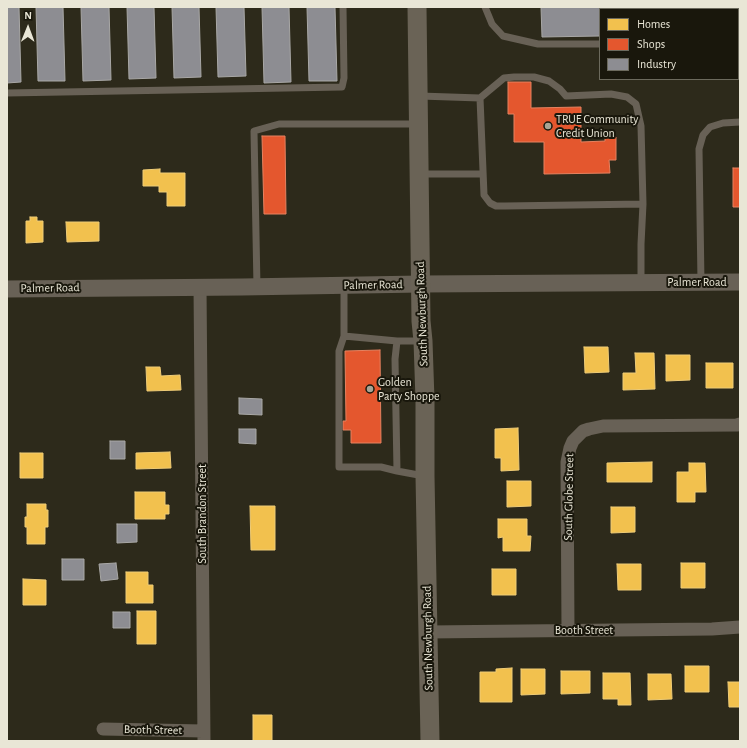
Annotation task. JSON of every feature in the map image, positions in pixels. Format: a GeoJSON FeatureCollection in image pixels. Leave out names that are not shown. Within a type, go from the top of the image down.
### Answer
{"type":"FeatureCollection","features":[{"type":"Feature","properties":{"kind":"main road","name":"South Newburgh Road"},"geometry":{"type":"LineString","coordinates":[[417,7],[430,741]]}},
{"type":"Feature","properties":{"kind":"street","name":"Palmer Road"},"geometry":{"type":"LineString","coordinates":[[7,289],[740,282]]}},
{"type":"Feature","properties":{"kind":"street","name":"South Brandon Street"},"geometry":{"type":"LineString","coordinates":[[200,287],[203,736]]}},
{"type":"Feature","properties":{"kind":"street","name":"South Globe Street"},"geometry":{"type":"LineString","coordinates":[[568,630],[567,462],[573,441],[588,429],[603,426],[740,424]]}},
{"type":"Feature","properties":{"kind":"street","name":"Booth Street"},"geometry":{"type":"LineString","coordinates":[[428,632],[712,629],[740,627]]}},
{"type":"Feature","properties":{"kind":"street","name":"Booth Street"},"geometry":{"type":"LineString","coordinates":[[103,729],[203,736]]}},
{"type":"Feature","properties":{"kind":"lane"},"geometry":{"type":"LineString","coordinates":[[7,93],[342,88],[344,78],[343,7]]}},
{"type":"Feature","properties":{"kind":"lane"},"geometry":{"type":"LineString","coordinates":[[485,7],[492,24],[503,36],[538,44],[599,44]]}},
{"type":"Feature","properties":{"kind":"lane"},"geometry":{"type":"LineString","coordinates":[[418,96],[480,98],[504,78],[534,77],[549,81],[560,89],[566,96],[611,94],[627,97],[636,104],[641,126],[643,204],[641,282]]}},
{"type":"Feature","properties":{"kind":"lane"},"geometry":{"type":"LineString","coordinates":[[480,98],[482,174],[484,195],[490,203],[496,206],[643,204]]}},
{"type":"Feature","properties":{"kind":"lane"},"geometry":{"type":"LineString","coordinates":[[701,282],[699,149],[703,135],[710,127],[723,123],[740,122]]}},
{"type":"Feature","properties":{"kind":"lane"},"geometry":{"type":"LineString","coordinates":[[257,287],[254,131],[279,124],[419,124]]}},
{"type":"Feature","properties":{"kind":"lane"},"geometry":{"type":"LineString","coordinates":[[419,174],[482,174]]}},
{"type":"Feature","properties":{"kind":"lane"},"geometry":{"type":"LineString","coordinates":[[344,285],[344,336],[339,351],[339,467],[381,467],[425,476]]}},
{"type":"Feature","properties":{"kind":"lane"},"geometry":{"type":"LineString","coordinates":[[344,336],[397,341],[423,341]]}},
{"type":"Feature","properties":{"kind":"lane"},"geometry":{"type":"LineString","coordinates":[[397,341],[395,359],[397,471]]}},
{"type":"Feature","properties":{"kind":"building: Homes"},"geometry":{"type":"Polygon","coordinates":[[[160,169],[160,173],[185,173],[185,206],[167,206],[167,192],[159,192],[159,186],[143,186],[143,170],[160,169]]]}},
{"type":"Feature","properties":{"kind":"building: Homes"},"geometry":{"type":"Polygon","coordinates":[[[30,217],[37,217],[37,221],[43,221],[43,242],[26,243],[26,221],[30,221],[30,217]]]}},
{"type":"Feature","properties":{"kind":"building: Homes"},"geometry":{"type":"Polygon","coordinates":[[[66,222],[99,222],[99,241],[67,242],[66,222]]]}},
{"type":"Feature","properties":{"kind":"building: Homes"},"geometry":{"type":"Polygon","coordinates":[[[584,347],[608,347],[609,372],[585,373],[584,347]]]}},
{"type":"Feature","properties":{"kind":"building: Homes"},"geometry":{"type":"Polygon","coordinates":[[[635,353],[654,353],[655,389],[623,390],[623,373],[636,373],[635,353]]]}},
{"type":"Feature","properties":{"kind":"building: Homes"},"geometry":{"type":"Polygon","coordinates":[[[666,355],[690,355],[690,380],[666,381],[666,355]]]}},
{"type":"Feature","properties":{"kind":"building: Homes"},"geometry":{"type":"Polygon","coordinates":[[[706,363],[733,363],[733,388],[706,388],[706,363]]]}},
{"type":"Feature","properties":{"kind":"building: Homes"},"geometry":{"type":"Polygon","coordinates":[[[146,367],[160,367],[161,376],[180,375],[181,390],[147,391],[146,367]]]}},
{"type":"Feature","properties":{"kind":"building: Homes"},"geometry":{"type":"Polygon","coordinates":[[[518,428],[519,470],[501,471],[501,458],[495,458],[495,429],[518,428]]]}},
{"type":"Feature","properties":{"kind":"building: Homes"},"geometry":{"type":"Polygon","coordinates":[[[170,452],[171,468],[136,469],[136,453],[170,452]]]}},
{"type":"Feature","properties":{"kind":"building: Homes"},"geometry":{"type":"Polygon","coordinates":[[[20,453],[43,453],[43,478],[20,478],[20,453]]]}},
{"type":"Feature","properties":{"kind":"building: Homes"},"geometry":{"type":"Polygon","coordinates":[[[652,462],[652,482],[607,482],[607,463],[652,462]]]}},
{"type":"Feature","properties":{"kind":"building: Homes"},"geometry":{"type":"Polygon","coordinates":[[[689,463],[705,463],[706,492],[695,492],[695,502],[677,502],[677,472],[689,472],[689,463]]]}},
{"type":"Feature","properties":{"kind":"building: Homes"},"geometry":{"type":"Polygon","coordinates":[[[507,481],[531,481],[531,506],[507,507],[507,481]]]}},
{"type":"Feature","properties":{"kind":"building: Homes"},"geometry":{"type":"Polygon","coordinates":[[[135,492],[165,492],[165,505],[169,505],[169,514],[165,514],[165,519],[135,519],[135,492]]]}},
{"type":"Feature","properties":{"kind":"building: Homes"},"geometry":{"type":"Polygon","coordinates":[[[27,504],[46,504],[46,510],[48,510],[48,527],[45,527],[45,544],[27,544],[27,527],[25,527],[25,517],[27,517],[27,504]]]}},
{"type":"Feature","properties":{"kind":"building: Homes"},"geometry":{"type":"Polygon","coordinates":[[[250,506],[275,506],[275,550],[251,550],[250,506]]]}},
{"type":"Feature","properties":{"kind":"building: Homes"},"geometry":{"type":"Polygon","coordinates":[[[611,507],[635,507],[635,532],[611,533],[611,507]]]}},
{"type":"Feature","properties":{"kind":"building: Homes"},"geometry":{"type":"Polygon","coordinates":[[[498,519],[527,519],[527,536],[531,536],[530,551],[503,551],[503,537],[498,538],[498,519]]]}},
{"type":"Feature","properties":{"kind":"building: Homes"},"geometry":{"type":"Polygon","coordinates":[[[681,563],[705,563],[705,588],[681,588],[681,563]]]}},
{"type":"Feature","properties":{"kind":"building: Homes"},"geometry":{"type":"Polygon","coordinates":[[[617,564],[641,564],[641,590],[618,590],[617,564]]]}},
{"type":"Feature","properties":{"kind":"building: Homes"},"geometry":{"type":"Polygon","coordinates":[[[492,569],[516,569],[516,595],[492,595],[492,569]]]}},
{"type":"Feature","properties":{"kind":"building: Homes"},"geometry":{"type":"Polygon","coordinates":[[[126,572],[148,572],[148,585],[153,585],[153,603],[126,603],[126,572]]]}},
{"type":"Feature","properties":{"kind":"building: Homes"},"geometry":{"type":"Polygon","coordinates":[[[23,579],[46,580],[46,605],[23,605],[23,579]]]}},
{"type":"Feature","properties":{"kind":"building: Homes"},"geometry":{"type":"Polygon","coordinates":[[[137,611],[156,611],[156,644],[137,644],[137,611]]]}},
{"type":"Feature","properties":{"kind":"building: Homes"},"geometry":{"type":"Polygon","coordinates":[[[685,666],[709,666],[709,692],[685,692],[685,666]]]}},
{"type":"Feature","properties":{"kind":"building: Homes"},"geometry":{"type":"Polygon","coordinates":[[[512,668],[512,702],[480,702],[480,672],[496,672],[496,669],[512,668]]]}},
{"type":"Feature","properties":{"kind":"building: Homes"},"geometry":{"type":"Polygon","coordinates":[[[521,669],[545,669],[545,694],[521,695],[521,669]]]}},
{"type":"Feature","properties":{"kind":"building: Homes"},"geometry":{"type":"Polygon","coordinates":[[[561,671],[590,671],[590,693],[561,694],[561,671]]]}},
{"type":"Feature","properties":{"kind":"building: Homes"},"geometry":{"type":"Polygon","coordinates":[[[603,673],[630,673],[631,705],[618,705],[618,699],[603,699],[603,673]]]}},
{"type":"Feature","properties":{"kind":"building: Homes"},"geometry":{"type":"Polygon","coordinates":[[[648,674],[671,674],[672,699],[648,700],[648,674]]]}},
{"type":"Feature","properties":{"kind":"building: Homes"},"geometry":{"type":"Polygon","coordinates":[[[728,682],[740,682],[740,707],[729,707],[728,682]]]}},
{"type":"Feature","properties":{"kind":"building: Homes"},"geometry":{"type":"Polygon","coordinates":[[[253,715],[272,715],[272,741],[253,741],[253,715]]]}},
{"type":"Feature","properties":{"kind":"building: Shops","name":"TRUE Community Credit Union"},"geometry":{"type":"Polygon","coordinates":[[[508,82],[531,82],[531,108],[581,107],[581,142],[605,141],[605,138],[616,137],[616,160],[609,160],[610,173],[544,174],[544,142],[514,142],[514,114],[508,114],[508,82]]]}},
{"type":"Feature","properties":{"kind":"building: Shops"},"geometry":{"type":"Polygon","coordinates":[[[262,136],[285,136],[286,214],[264,214],[262,136]]]}},
{"type":"Feature","properties":{"kind":"building: Shops"},"geometry":{"type":"Polygon","coordinates":[[[733,168],[740,168],[740,207],[733,207],[733,168]]]}},
{"type":"Feature","properties":{"kind":"building: Shops"},"geometry":{"type":"Polygon","coordinates":[[[380,350],[381,443],[351,443],[351,430],[343,430],[343,421],[346,421],[345,351],[380,350]]]}},
{"type":"Feature","properties":{"kind":"building: Industry"},"geometry":{"type":"Polygon","coordinates":[[[7,7],[19,7],[21,82],[7,83],[7,7]]]}},
{"type":"Feature","properties":{"kind":"building: Industry"},"geometry":{"type":"Polygon","coordinates":[[[36,7],[63,7],[65,81],[38,81],[36,7]]]}},
{"type":"Feature","properties":{"kind":"building: Industry"},"geometry":{"type":"Polygon","coordinates":[[[81,7],[109,7],[111,80],[83,81],[81,7]]]}},
{"type":"Feature","properties":{"kind":"building: Industry"},"geometry":{"type":"Polygon","coordinates":[[[127,7],[154,7],[156,78],[129,79],[127,7]]]}},
{"type":"Feature","properties":{"kind":"building: Industry"},"geometry":{"type":"Polygon","coordinates":[[[172,7],[199,7],[201,77],[174,78],[172,7]]]}},
{"type":"Feature","properties":{"kind":"building: Industry"},"geometry":{"type":"Polygon","coordinates":[[[216,7],[244,7],[246,76],[218,77],[216,7]]]}},
{"type":"Feature","properties":{"kind":"building: Industry"},"geometry":{"type":"Polygon","coordinates":[[[262,7],[289,7],[291,82],[264,83],[262,7]]]}},
{"type":"Feature","properties":{"kind":"building: Industry"},"geometry":{"type":"Polygon","coordinates":[[[307,7],[335,7],[337,81],[309,81],[307,7]]]}},
{"type":"Feature","properties":{"kind":"building: Industry"},"geometry":{"type":"Polygon","coordinates":[[[541,7],[740,7],[740,34],[739,8],[599,8],[599,36],[542,37],[541,7]]]}},
{"type":"Feature","properties":{"kind":"building: Industry"},"geometry":{"type":"Polygon","coordinates":[[[239,398],[262,399],[262,415],[239,414],[239,398]]]}},
{"type":"Feature","properties":{"kind":"building: Industry"},"geometry":{"type":"Polygon","coordinates":[[[239,429],[256,429],[256,444],[239,443],[239,429]]]}},
{"type":"Feature","properties":{"kind":"building: Industry"},"geometry":{"type":"Polygon","coordinates":[[[110,441],[125,441],[125,459],[110,459],[110,441]]]}},
{"type":"Feature","properties":{"kind":"building: Industry"},"geometry":{"type":"Polygon","coordinates":[[[117,524],[137,524],[137,542],[117,543],[117,524]]]}},
{"type":"Feature","properties":{"kind":"building: Industry"},"geometry":{"type":"Polygon","coordinates":[[[62,559],[84,559],[84,580],[62,580],[62,559]]]}},
{"type":"Feature","properties":{"kind":"building: Industry"},"geometry":{"type":"Polygon","coordinates":[[[116,563],[118,579],[101,581],[99,564],[116,563]]]}},
{"type":"Feature","properties":{"kind":"building: Industry"},"geometry":{"type":"Polygon","coordinates":[[[113,612],[130,612],[130,628],[113,628],[113,612]]]}},
{"type":"Feature","properties":{"kind":"place","name":"TRUE Community Credit Union"},"geometry":{"type":"Point","coordinates":[548,126]}},
{"type":"Feature","properties":{"kind":"place","name":"Golden Party Shoppe"},"geometry":{"type":"Point","coordinates":[370,389]}}]}
